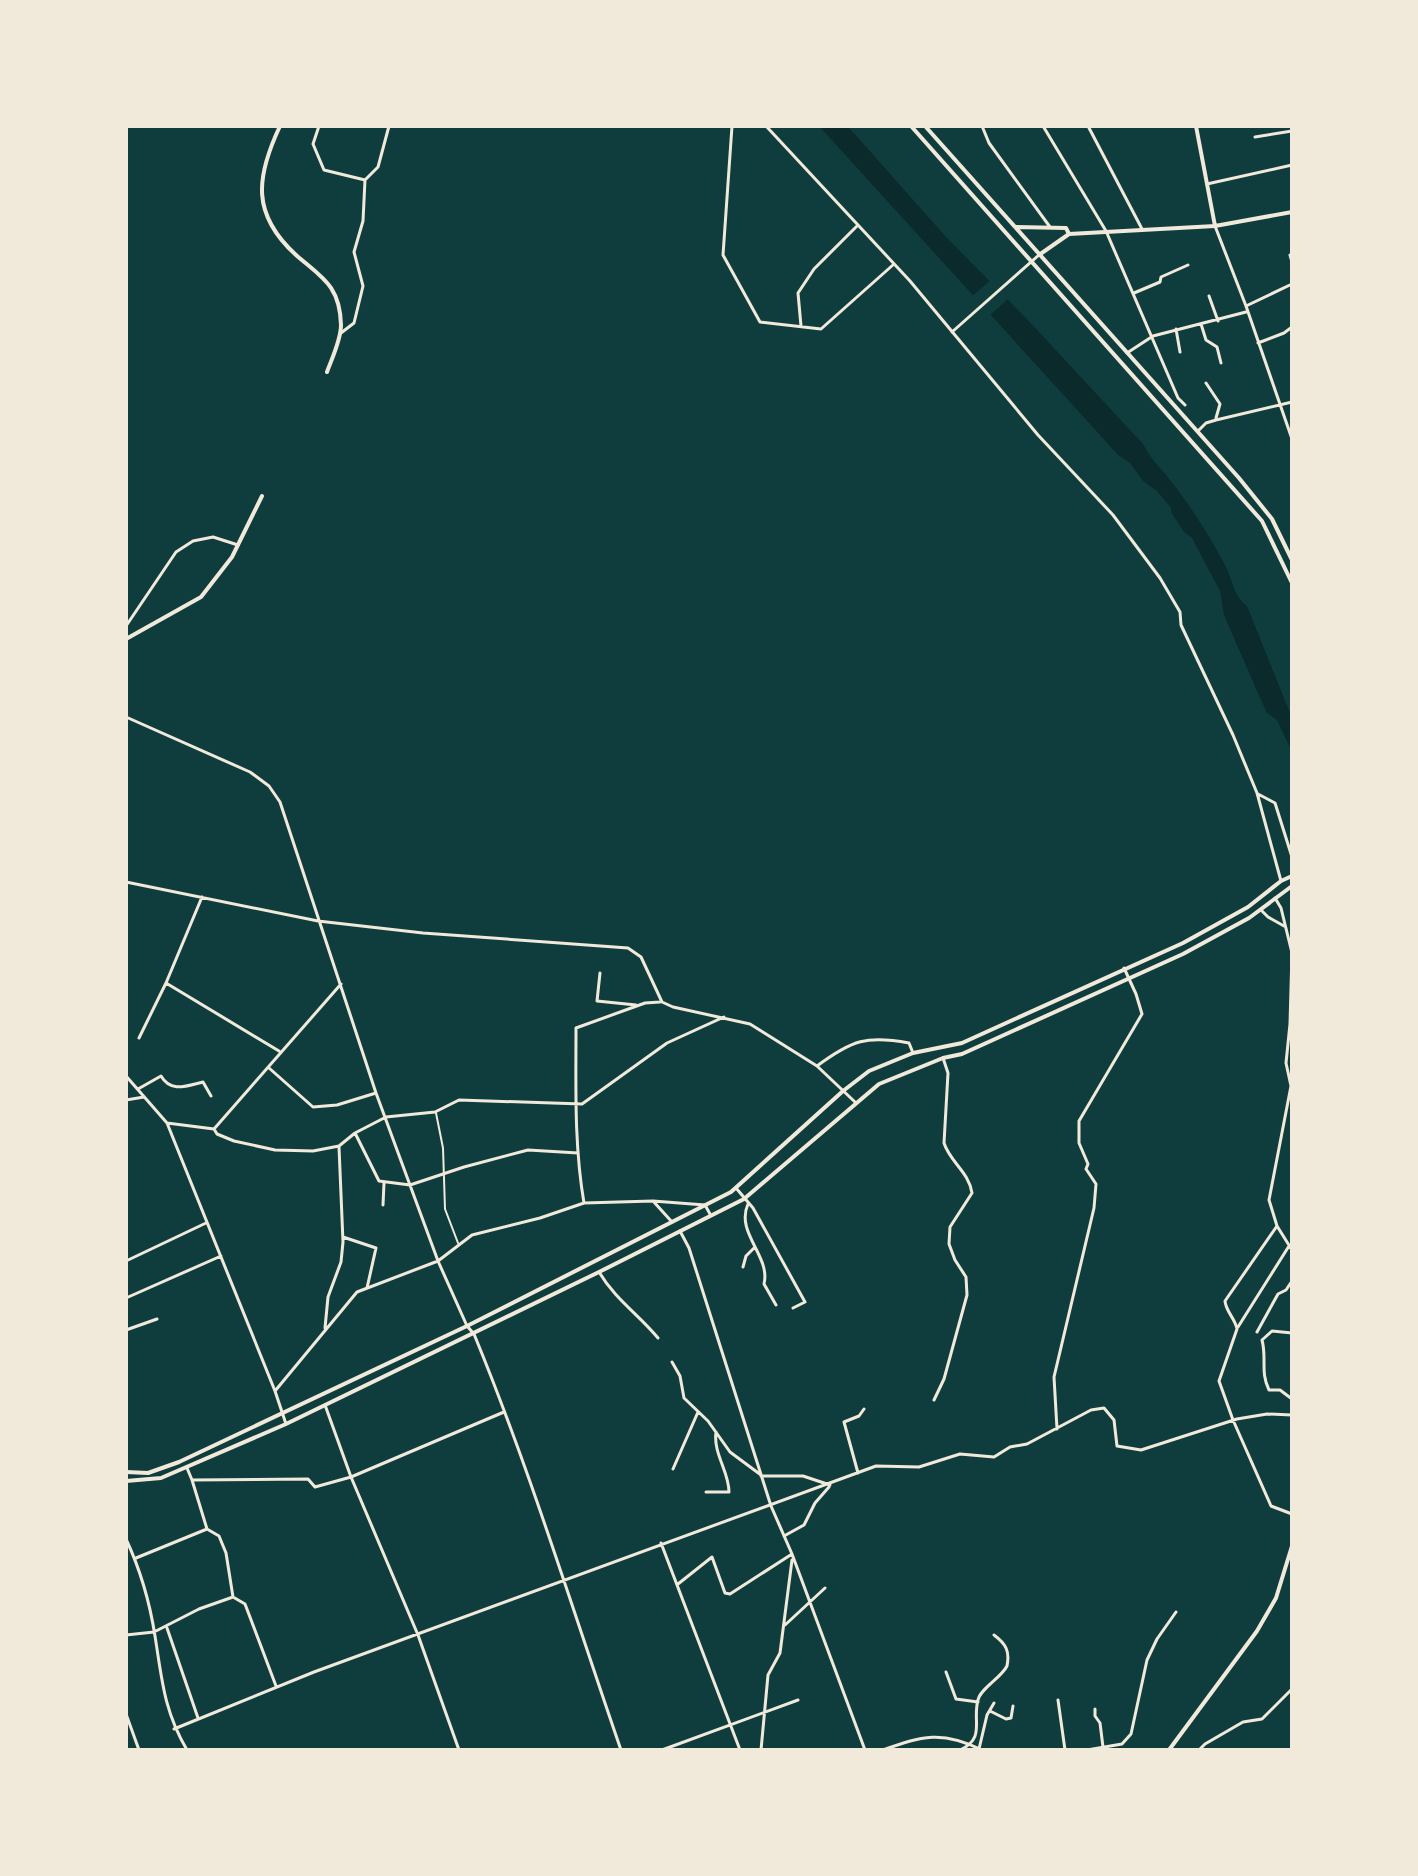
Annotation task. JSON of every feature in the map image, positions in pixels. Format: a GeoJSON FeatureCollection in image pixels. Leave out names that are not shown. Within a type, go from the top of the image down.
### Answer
{"type":"FeatureCollection","features":[{"type":"Feature","properties":{"kind":"street"},"geometry":{"type":"LineString","coordinates":[[280,126],[262,174],[262,203],[280,239],[326,279],[337,304],[341,333],[327,372]]}},
{"type":"Feature","properties":{"kind":"street"},"geometry":{"type":"LineString","coordinates":[[319,126],[313,144],[324,170],[365,180]]}},
{"type":"Feature","properties":{"kind":"street"},"geometry":{"type":"LineString","coordinates":[[341,333],[354,323],[363,286],[354,252],[363,221],[365,180],[378,167],[389,126]]}},
{"type":"Feature","properties":{"kind":"street"},"geometry":{"type":"LineString","coordinates":[[732,126],[723,255],[760,322],[821,329],[894,264]]}},
{"type":"Feature","properties":{"kind":"street"},"geometry":{"type":"LineString","coordinates":[[766,126],[894,264],[1038,435],[1113,515],[1160,578],[1180,612],[1181,625],[1257,793],[1281,881]]}},
{"type":"Feature","properties":{"kind":"street"},"geometry":{"type":"LineString","coordinates":[[911,126],[1262,521],[1292,583]]}},
{"type":"Feature","properties":{"kind":"street"},"geometry":{"type":"LineString","coordinates":[[925,126],[1198,431],[1272,519],[1292,560]]}},
{"type":"Feature","properties":{"kind":"street"},"geometry":{"type":"LineString","coordinates":[[982,126],[989,143],[1050,227]]}},
{"type":"Feature","properties":{"kind":"street"},"geometry":{"type":"LineString","coordinates":[[1043,126],[1106,231],[1178,398],[1185,405]]}},
{"type":"Feature","properties":{"kind":"street"},"geometry":{"type":"LineString","coordinates":[[1088,126],[1142,229]]}},
{"type":"Feature","properties":{"kind":"street"},"geometry":{"type":"LineString","coordinates":[[1196,126],[1215,226],[1292,439]]}},
{"type":"Feature","properties":{"kind":"street"},"geometry":{"type":"LineString","coordinates":[[1255,137],[1292,131]]}},
{"type":"Feature","properties":{"kind":"street"},"geometry":{"type":"LineString","coordinates":[[1207,184],[1292,165]]}},
{"type":"Feature","properties":{"kind":"street"},"geometry":{"type":"LineString","coordinates":[[952,332],[1030,262],[1069,234],[1215,226],[1292,212]]}},
{"type":"Feature","properties":{"kind":"street"},"geometry":{"type":"LineString","coordinates":[[801,326],[798,293],[814,269],[857,226]]}},
{"type":"Feature","properties":{"kind":"street"},"geometry":{"type":"LineString","coordinates":[[1014,227],[1066,228],[1069,234]]}},
{"type":"Feature","properties":{"kind":"street"},"geometry":{"type":"LineString","coordinates":[[1290,255],[1292,262]]}},
{"type":"Feature","properties":{"kind":"street"},"geometry":{"type":"LineString","coordinates":[[1134,293],[1188,265]]}},
{"type":"Feature","properties":{"kind":"street"},"geometry":{"type":"LineString","coordinates":[[1246,306],[1292,284]]}},
{"type":"Feature","properties":{"kind":"street"},"geometry":{"type":"LineString","coordinates":[[1209,296],[1218,321]]}},
{"type":"Feature","properties":{"kind":"street"},"geometry":{"type":"LineString","coordinates":[[1127,353],[1153,336],[1246,312]]}},
{"type":"Feature","properties":{"kind":"street"},"geometry":{"type":"LineString","coordinates":[[1201,324],[1206,340],[1217,347],[1221,363]]}},
{"type":"Feature","properties":{"kind":"street"},"geometry":{"type":"LineString","coordinates":[[1258,343],[1292,327]]}},
{"type":"Feature","properties":{"kind":"street"},"geometry":{"type":"LineString","coordinates":[[1176,329],[1180,352]]}},
{"type":"Feature","properties":{"kind":"street"},"geometry":{"type":"LineString","coordinates":[[1206,383],[1220,404],[1216,420]]}},
{"type":"Feature","properties":{"kind":"street"},"geometry":{"type":"LineString","coordinates":[[1198,431],[1206,423],[1292,402]]}},
{"type":"Feature","properties":{"kind":"street"},"geometry":{"type":"LineString","coordinates":[[126,639],[201,597],[232,557],[262,496]]}},
{"type":"Feature","properties":{"kind":"street"},"geometry":{"type":"LineString","coordinates":[[126,626],[176,552],[193,541],[213,537],[238,545]]}},
{"type":"Feature","properties":{"kind":"street"},"geometry":{"type":"LineString","coordinates":[[126,717],[250,772],[269,786],[280,802],[376,1093],[438,1261],[467,1326],[474,1334],[506,1411],[621,1750]]}},
{"type":"Feature","properties":{"kind":"street"},"geometry":{"type":"LineString","coordinates":[[1257,793],[1275,803],[1292,857]]}},
{"type":"Feature","properties":{"kind":"street"},"geometry":{"type":"LineString","coordinates":[[126,1472],[148,1473],[160,1469],[467,1326],[672,1223],[736,1188],[869,1071],[913,1053],[962,1043],[1183,943],[1248,907],[1281,881],[1291,877]]}},
{"type":"Feature","properties":{"kind":"street"},"geometry":{"type":"LineString","coordinates":[[126,882],[318,921],[423,933],[628,948],[643,960],[662,1002]]}},
{"type":"Feature","properties":{"kind":"street"},"geometry":{"type":"LineString","coordinates":[[126,1481],[161,1478],[286,1424],[744,1199],[879,1084],[943,1058],[962,1054],[1183,954],[1249,918],[1292,886]]}},
{"type":"Feature","properties":{"kind":"street"},"geometry":{"type":"LineString","coordinates":[[139,1038],[202,897]]}},
{"type":"Feature","properties":{"kind":"street"},"geometry":{"type":"LineString","coordinates":[[1275,897],[1281,908],[1292,953],[1286,1063],[1291,1086],[1269,1200],[1277,1226],[1292,1250]]}},
{"type":"Feature","properties":{"kind":"street"},"geometry":{"type":"LineString","coordinates":[[1260,909],[1284,926]]}},
{"type":"Feature","properties":{"kind":"street"},"geometry":{"type":"LineString","coordinates":[[1057,1429],[1054,1377],[1078,1286],[1096,1184],[1086,1169],[1088,1164],[1079,1143],[1079,1121],[1142,1014],[1124,968]]}},
{"type":"Feature","properties":{"kind":"street"},"geometry":{"type":"LineString","coordinates":[[600,973],[597,1001],[637,1006]]}},
{"type":"Feature","properties":{"kind":"street"},"geometry":{"type":"LineString","coordinates":[[166,983],[280,1052]]}},
{"type":"Feature","properties":{"kind":"street"},"geometry":{"type":"LineString","coordinates":[[214,1129],[341,984]]}},
{"type":"Feature","properties":{"kind":"street"},"geometry":{"type":"LineString","coordinates":[[584,1203],[575,1104],[576,1028],[637,1006],[662,1002],[724,1017],[750,1024],[817,1066],[855,1103]]}},
{"type":"Feature","properties":{"kind":"street"},"geometry":{"type":"LineString","coordinates":[[214,1129],[217,1134],[234,1141],[298,1152],[339,1146],[355,1133],[386,1117],[435,1112],[459,1100],[582,1104],[667,1043],[724,1017]]}},
{"type":"Feature","properties":{"kind":"street"},"geometry":{"type":"LineString","coordinates":[[817,1066],[852,1044],[878,1037],[909,1043],[913,1053]]}},
{"type":"Feature","properties":{"kind":"street"},"geometry":{"type":"LineString","coordinates":[[934,1400],[944,1379],[967,1295],[966,1277],[949,1244],[950,1227],[972,1193],[970,1182],[947,1152],[944,1143],[948,1073],[943,1058]]}},
{"type":"Feature","properties":{"kind":"street"},"geometry":{"type":"LineString","coordinates":[[269,1068],[313,1107],[337,1105],[376,1093]]}},
{"type":"Feature","properties":{"kind":"street"},"geometry":{"type":"LineString","coordinates":[[126,1076],[167,1123],[286,1424]]}},
{"type":"Feature","properties":{"kind":"street"},"geometry":{"type":"LineString","coordinates":[[138,1089],[161,1076],[165,1084],[175,1088],[203,1082],[211,1096]]}},
{"type":"Feature","properties":{"kind":"street"},"geometry":{"type":"LineString","coordinates":[[126,1100],[144,1097]]}},
{"type":"Feature","properties":{"kind":"street"},"geometry":{"type":"LineString","coordinates":[[167,1123],[214,1129]]}},
{"type":"Feature","properties":{"kind":"street"},"geometry":{"type":"LineString","coordinates":[[355,1133],[379,1181],[384,1183],[410,1185],[528,1150],[578,1153]]}},
{"type":"Feature","properties":{"kind":"street"},"geometry":{"type":"LineString","coordinates":[[325,1328],[328,1297],[341,1262],[343,1237],[339,1146]]}},
{"type":"Feature","properties":{"kind":"street"},"geometry":{"type":"LineString","coordinates":[[383,1205],[384,1183]]}},
{"type":"Feature","properties":{"kind":"street"},"geometry":{"type":"LineString","coordinates":[[736,1188],[753,1208],[805,1302],[793,1308]]}},
{"type":"Feature","properties":{"kind":"street"},"geometry":{"type":"LineString","coordinates":[[275,1391],[357,1292],[438,1261],[472,1235],[584,1203],[653,1201],[705,1205]]}},
{"type":"Feature","properties":{"kind":"street"},"geometry":{"type":"LineString","coordinates":[[653,1201],[672,1223]]}},
{"type":"Feature","properties":{"kind":"street"},"geometry":{"type":"LineString","coordinates":[[748,1204],[743,1215],[767,1273],[764,1284],[776,1305]]}},
{"type":"Feature","properties":{"kind":"street"},"geometry":{"type":"LineString","coordinates":[[705,1205],[710,1214]]}},
{"type":"Feature","properties":{"kind":"street"},"geometry":{"type":"LineString","coordinates":[[126,1261],[207,1222]]}},
{"type":"Feature","properties":{"kind":"street"},"geometry":{"type":"LineString","coordinates":[[1237,1329],[1225,1301],[1277,1226]]}},
{"type":"Feature","properties":{"kind":"street"},"geometry":{"type":"LineString","coordinates":[[680,1231],[689,1248],[771,1506],[865,1750]]}},
{"type":"Feature","properties":{"kind":"street"},"geometry":{"type":"LineString","coordinates":[[343,1237],[376,1248],[367,1288]]}},
{"type":"Feature","properties":{"kind":"street"},"geometry":{"type":"LineString","coordinates":[[1289,1246],[1237,1329],[1219,1381],[1271,1506],[1292,1514]]}},
{"type":"Feature","properties":{"kind":"street"},"geometry":{"type":"LineString","coordinates":[[743,1267],[746,1256],[755,1247]]}},
{"type":"Feature","properties":{"kind":"street"},"geometry":{"type":"LineString","coordinates":[[126,1298],[221,1256]]}},
{"type":"Feature","properties":{"kind":"street"},"geometry":{"type":"LineString","coordinates":[[599,1272],[616,1296],[658,1338]]}},
{"type":"Feature","properties":{"kind":"street"},"geometry":{"type":"LineString","coordinates":[[1257,1332],[1278,1294],[1286,1290],[1292,1281]]}},
{"type":"Feature","properties":{"kind":"street"},"geometry":{"type":"LineString","coordinates":[[126,1330],[157,1319]]}},
{"type":"Feature","properties":{"kind":"street"},"geometry":{"type":"LineString","coordinates":[[1292,1333],[1272,1331],[1262,1340],[1265,1350],[1263,1377],[1269,1390],[1280,1390],[1292,1399]]}},
{"type":"Feature","properties":{"kind":"street"},"geometry":{"type":"LineString","coordinates":[[672,1362],[680,1376],[684,1398],[730,1452],[761,1475],[803,1476],[830,1485]]}},
{"type":"Feature","properties":{"kind":"street"},"geometry":{"type":"LineString","coordinates":[[325,1405],[351,1477],[418,1635],[459,1750]]}},
{"type":"Feature","properties":{"kind":"street"},"geometry":{"type":"LineString","coordinates":[[174,1729],[276,1686],[876,1466],[919,1467],[960,1454],[994,1457],[1010,1447],[1027,1444],[1091,1410],[1104,1408],[1114,1420],[1117,1446],[1141,1450],[1233,1420],[1267,1414],[1292,1415]]}},
{"type":"Feature","properties":{"kind":"street"},"geometry":{"type":"LineString","coordinates":[[858,1473],[844,1422],[859,1416],[864,1409]]}},
{"type":"Feature","properties":{"kind":"street"},"geometry":{"type":"LineString","coordinates":[[192,1480],[308,1479],[315,1487],[351,1477],[506,1411]]}},
{"type":"Feature","properties":{"kind":"street"},"geometry":{"type":"LineString","coordinates":[[673,1469],[698,1412]]}},
{"type":"Feature","properties":{"kind":"street"},"geometry":{"type":"LineString","coordinates":[[706,1492],[729,1492],[729,1481],[720,1464],[715,1443],[716,1432]]}},
{"type":"Feature","properties":{"kind":"street"},"geometry":{"type":"LineString","coordinates":[[187,1468],[207,1529],[219,1536],[226,1553],[233,1597]]}},
{"type":"Feature","properties":{"kind":"street"},"geometry":{"type":"LineString","coordinates":[[784,1536],[808,1521],[815,1503],[830,1485]]}},
{"type":"Feature","properties":{"kind":"street"},"geometry":{"type":"LineString","coordinates":[[135,1559],[207,1529]]}},
{"type":"Feature","properties":{"kind":"street"},"geometry":{"type":"LineString","coordinates":[[126,1539],[135,1559],[154,1632],[161,1686],[174,1729],[187,1750]]}},
{"type":"Feature","properties":{"kind":"street"},"geometry":{"type":"LineString","coordinates":[[661,1543],[740,1750]]}},
{"type":"Feature","properties":{"kind":"street"},"geometry":{"type":"LineString","coordinates":[[1169,1750],[1257,1631],[1276,1598],[1292,1546]]}},
{"type":"Feature","properties":{"kind":"street"},"geometry":{"type":"LineString","coordinates":[[677,1585],[712,1557],[725,1593],[730,1594],[792,1555]]}},
{"type":"Feature","properties":{"kind":"street"},"geometry":{"type":"LineString","coordinates":[[761,1750],[768,1675],[780,1653],[792,1555]]}},
{"type":"Feature","properties":{"kind":"street"},"geometry":{"type":"LineString","coordinates":[[785,1625],[825,1588]]}},
{"type":"Feature","properties":{"kind":"street"},"geometry":{"type":"LineString","coordinates":[[126,1635],[167,1628],[199,1609],[233,1597],[245,1604],[276,1686]]}},
{"type":"Feature","properties":{"kind":"street"},"geometry":{"type":"LineString","coordinates":[[1087,1750],[1122,1744],[1131,1734],[1147,1660],[1176,1612]]}},
{"type":"Feature","properties":{"kind":"street"},"geometry":{"type":"LineString","coordinates":[[167,1628],[198,1718]]}},
{"type":"Feature","properties":{"kind":"street"},"geometry":{"type":"LineString","coordinates":[[960,1750],[971,1745],[976,1733],[978,1702],[983,1691],[1007,1666],[1007,1649],[1004,1642],[994,1635]]}},
{"type":"Feature","properties":{"kind":"street"},"geometry":{"type":"LineString","coordinates":[[946,1672],[956,1699],[978,1702]]}},
{"type":"Feature","properties":{"kind":"street"},"geometry":{"type":"LineString","coordinates":[[1199,1750],[1243,1722],[1262,1719],[1292,1689]]}},
{"type":"Feature","properties":{"kind":"street"},"geometry":{"type":"LineString","coordinates":[[662,1750],[798,1700]]}},
{"type":"Feature","properties":{"kind":"street"},"geometry":{"type":"LineString","coordinates":[[1058,1700],[1065,1750]]}},
{"type":"Feature","properties":{"kind":"street"},"geometry":{"type":"LineString","coordinates":[[883,1750],[921,1737],[943,1737],[980,1749],[994,1703]]}},
{"type":"Feature","properties":{"kind":"street"},"geometry":{"type":"LineString","coordinates":[[990,1711],[1006,1719],[1011,1718],[1013,1706]]}},
{"type":"Feature","properties":{"kind":"street"},"geometry":{"type":"LineString","coordinates":[[1095,1709],[1103,1747]]}},
{"type":"Feature","properties":{"kind":"street"},"geometry":{"type":"LineString","coordinates":[[126,1714],[139,1750]]}},
{"type":"Feature","properties":{"kind":"lane"},"geometry":{"type":"LineString","coordinates":[[435,1112],[441,1131],[445,1209],[459,1245]]}},
{"type":"Feature","properties":{"kind":"water"},"geometry":{"type":"Polygon","coordinates":[[[819,126],[846,126],[852,131],[946,237],[1143,444],[1173,483],[1208,534],[1236,592],[1247,606],[1292,718],[1292,752],[1277,720],[1267,713],[1257,691],[1224,615],[1220,591],[1192,538],[1184,532],[1171,508],[1157,491],[1143,481],[1130,463],[1118,455],[819,126]]]}},
{"type":"Feature","properties":{"kind":"pier"},"geometry":{"type":"Polygon","coordinates":[[[992,279],[1010,297],[988,317],[970,298],[992,279]]]}}]}
